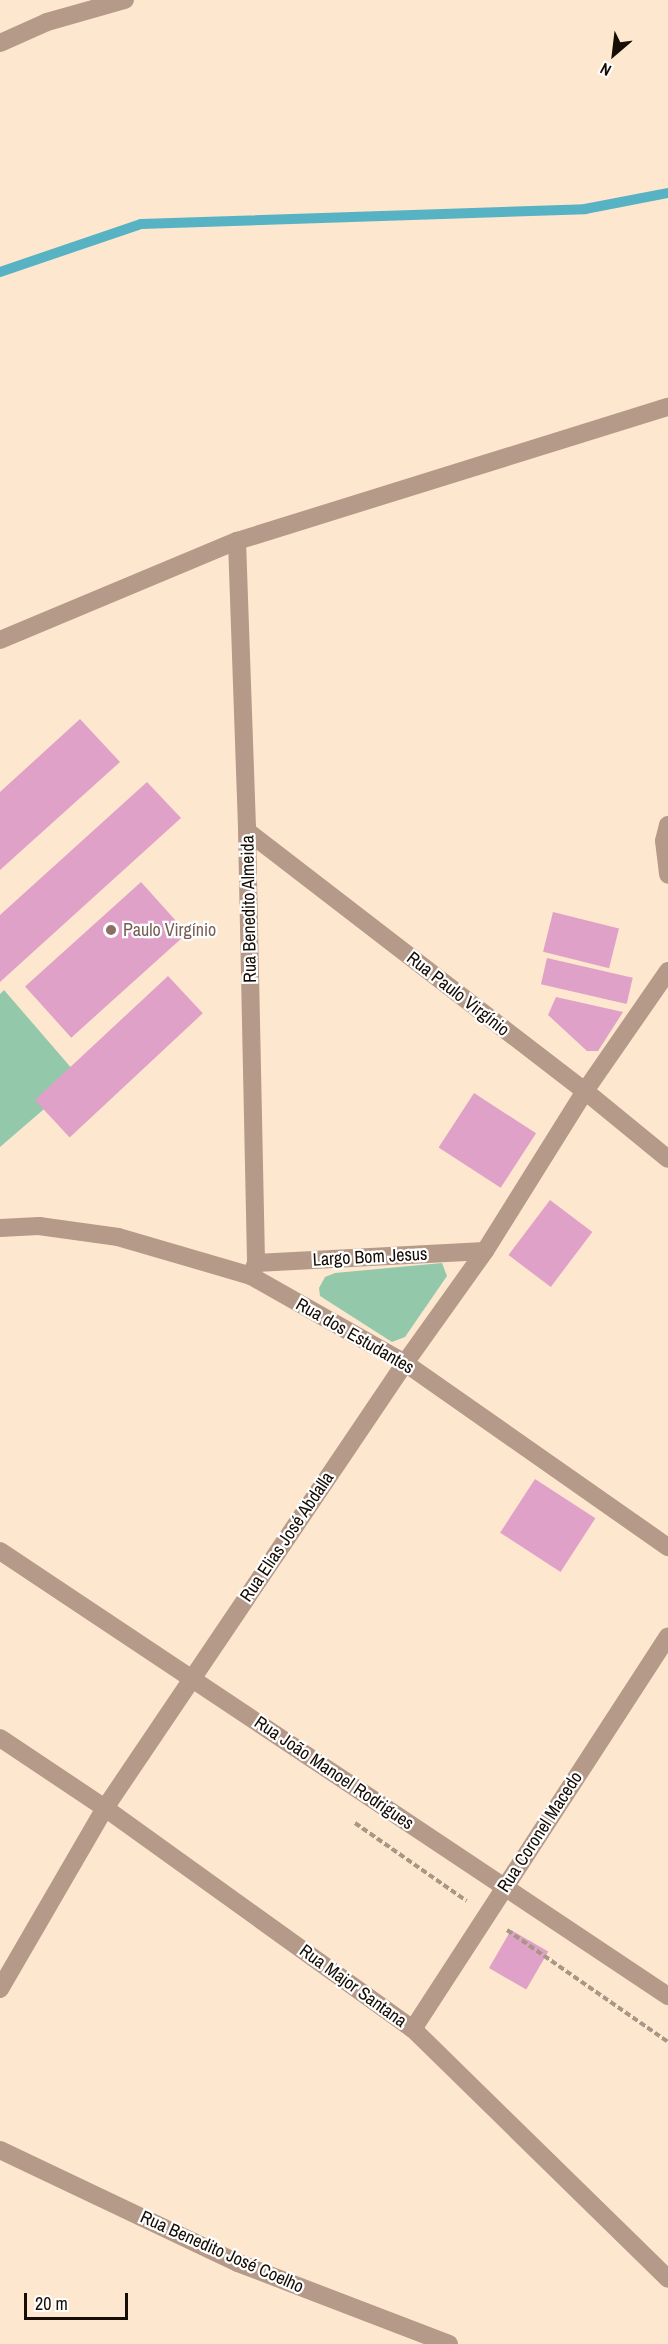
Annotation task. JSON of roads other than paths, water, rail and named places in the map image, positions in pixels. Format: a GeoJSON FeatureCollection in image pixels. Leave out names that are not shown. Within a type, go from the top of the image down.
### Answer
{"type":"FeatureCollection","features":[{"type":"Feature","properties":{"kind":"street"},"geometry":{"type":"LineString","coordinates":[[0,43],[47,22],[125,0]]}},
{"type":"Feature","properties":{"kind":"street"},"geometry":{"type":"LineString","coordinates":[[0,640],[237,541],[668,407]]}},
{"type":"Feature","properties":{"kind":"street","name":"Rua Benedito Almeida"},"geometry":{"type":"LineString","coordinates":[[237,541],[247,831],[254,1270]]}},
{"type":"Feature","properties":{"kind":"street"},"geometry":{"type":"LineString","coordinates":[[668,825],[664,841],[668,875]]}},
{"type":"Feature","properties":{"kind":"street","name":"Rua Paulo Virgínio"},"geometry":{"type":"LineString","coordinates":[[247,831],[585,1091],[668,1159]]}},
{"type":"Feature","properties":{"kind":"street","name":"Rua Elias José Abdalla"},"geometry":{"type":"LineString","coordinates":[[0,1989],[105,1808],[405,1363],[485,1251],[585,1091],[668,971]]}},
{"type":"Feature","properties":{"kind":"street","name":"Rua dos Estudantes"},"geometry":{"type":"LineString","coordinates":[[0,1228],[39,1226],[118,1238],[254,1270],[405,1363],[668,1547]]}},
{"type":"Feature","properties":{"kind":"street","name":"Largo Bom Jesus"},"geometry":{"type":"LineString","coordinates":[[254,1270],[485,1251]]}},
{"type":"Feature","properties":{"kind":"street","name":"Rua João Manoel Rodrigues"},"geometry":{"type":"LineString","coordinates":[[0,1551],[668,1996]]}},
{"type":"Feature","properties":{"kind":"street","name":"Rua Coronel Macedo"},"geometry":{"type":"LineString","coordinates":[[413,2029],[668,1636]]}},
{"type":"Feature","properties":{"kind":"street","name":"Rua Major Santana"},"geometry":{"type":"LineString","coordinates":[[0,1738],[105,1808],[413,2029],[668,2279]]}},
{"type":"Feature","properties":{"kind":"street","name":"Rua Benedito José Coelho"},"geometry":{"type":"LineString","coordinates":[[0,2150],[238,2263],[449,2344]]}},
{"type":"Feature","properties":{"kind":"waterway"},"geometry":{"type":"LineString","coordinates":[[0,272],[141,224],[585,209],[668,193]]}},
{"type":"Feature","properties":{"kind":"place","name":"Paulo Virgínio"},"geometry":{"type":"Point","coordinates":[111,930]}}]}
